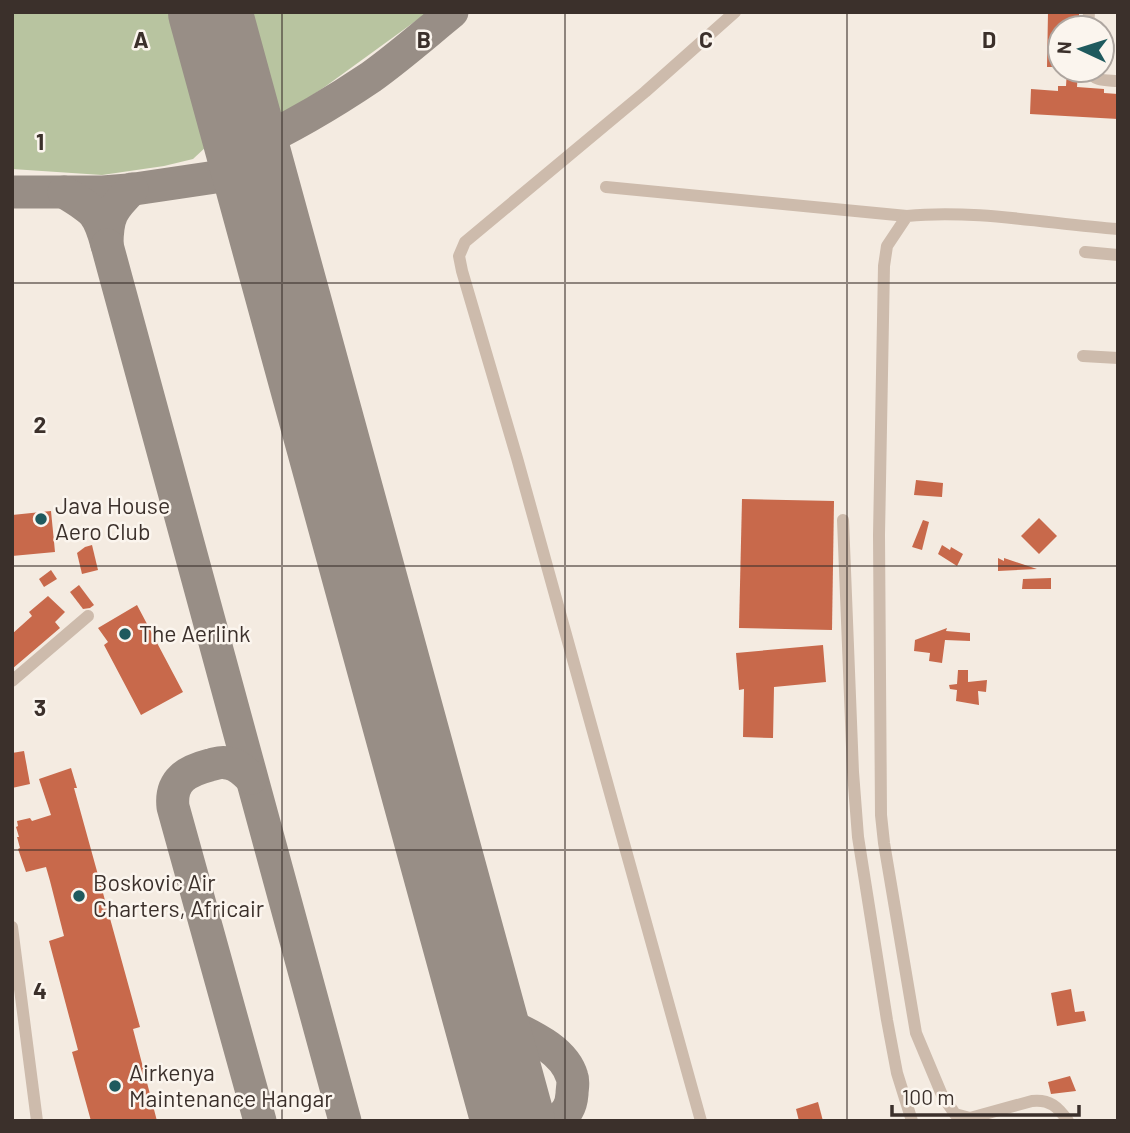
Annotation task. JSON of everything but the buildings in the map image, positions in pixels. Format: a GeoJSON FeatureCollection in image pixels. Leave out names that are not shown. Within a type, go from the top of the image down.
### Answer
{"type":"FeatureCollection","features":[{"type":"Feature","properties":{"kind":"street"},"geometry":{"type":"LineString","coordinates":[[701,1121],[459,256],[465,242],[634,101],[735,12]]}},
{"type":"Feature","properties":{"kind":"street"},"geometry":{"type":"LineString","coordinates":[[607,187],[907,216],[969,215],[1118,229]]}},
{"type":"Feature","properties":{"kind":"street"},"geometry":{"type":"LineString","coordinates":[[907,216],[887,246],[884,266],[879,548],[881,815],[912,1014],[920,1044],[942,1095],[954,1114],[970,1118],[1045,1100],[1059,1108],[1068,1121]]}},
{"type":"Feature","properties":{"kind":"street"},"geometry":{"type":"LineString","coordinates":[[1085,253],[1118,255]]}},
{"type":"Feature","properties":{"kind":"street"},"geometry":{"type":"LineString","coordinates":[[1083,356],[1118,358]]}},
{"type":"Feature","properties":{"kind":"street"},"geometry":{"type":"LineString","coordinates":[[843,520],[858,837],[897,1073],[912,1121]]}},
{"type":"Feature","properties":{"kind":"street"},"geometry":{"type":"LineString","coordinates":[[12,681],[88,616]]}},
{"type":"Feature","properties":{"kind":"street"},"geometry":{"type":"LineString","coordinates":[[12,927],[37,1121]]}},
{"type":"Feature","properties":{"kind":"green space"},"geometry":{"type":"Polygon","coordinates":[[[12,12],[186,12],[217,133],[193,159],[164,166],[102,175],[12,169],[12,12]]]}},
{"type":"Feature","properties":{"kind":"green space"},"geometry":{"type":"Polygon","coordinates":[[[236,12],[428,12],[266,126],[236,12]]]}},
{"type":"Feature","properties":{"kind":"taxiway"},"geometry":{"type":"LineString","coordinates":[[247,148],[341,97],[371,77],[452,12]]}},
{"type":"Feature","properties":{"kind":"taxiway"},"geometry":{"type":"LineString","coordinates":[[237,169],[244,151],[239,119]]}},
{"type":"Feature","properties":{"kind":"taxiway"},"geometry":{"type":"LineString","coordinates":[[12,192],[128,190],[236,174],[244,178],[255,192],[272,237]]}},
{"type":"Feature","properties":{"kind":"taxiway"},"geometry":{"type":"LineString","coordinates":[[64,192],[93,212],[101,225],[107,245],[112,214],[132,189]]}},
{"type":"Feature","properties":{"kind":"taxiway"},"geometry":{"type":"LineString","coordinates":[[107,245],[345,1121]]}},
{"type":"Feature","properties":{"kind":"taxiway"},"geometry":{"type":"LineString","coordinates":[[251,778],[231,764],[221,762],[202,767],[187,774],[177,783],[173,807],[260,1121]]}},
{"type":"Feature","properties":{"kind":"taxiway"},"geometry":{"type":"LineString","coordinates":[[505,1023],[544,1044],[562,1058],[568,1067],[573,1081],[571,1103],[556,1121]]}},
{"type":"Feature","properties":{"kind":"runway"},"geometry":{"type":"LineString","coordinates":[[210,12],[513,1121]]}},
{"type":"Feature","properties":{"kind":"place","name":"Java House Aero Club"},"geometry":{"type":"Point","coordinates":[41,519]}},
{"type":"Feature","properties":{"kind":"place","name":"The Aerlink"},"geometry":{"type":"Point","coordinates":[125,634]}},
{"type":"Feature","properties":{"kind":"place","name":"Boskovic Air Charters, Africair"},"geometry":{"type":"Point","coordinates":[79,896]}},
{"type":"Feature","properties":{"kind":"place","name":"Airkenya Maintenance Hangar"},"geometry":{"type":"Point","coordinates":[115,1086]}}]}
